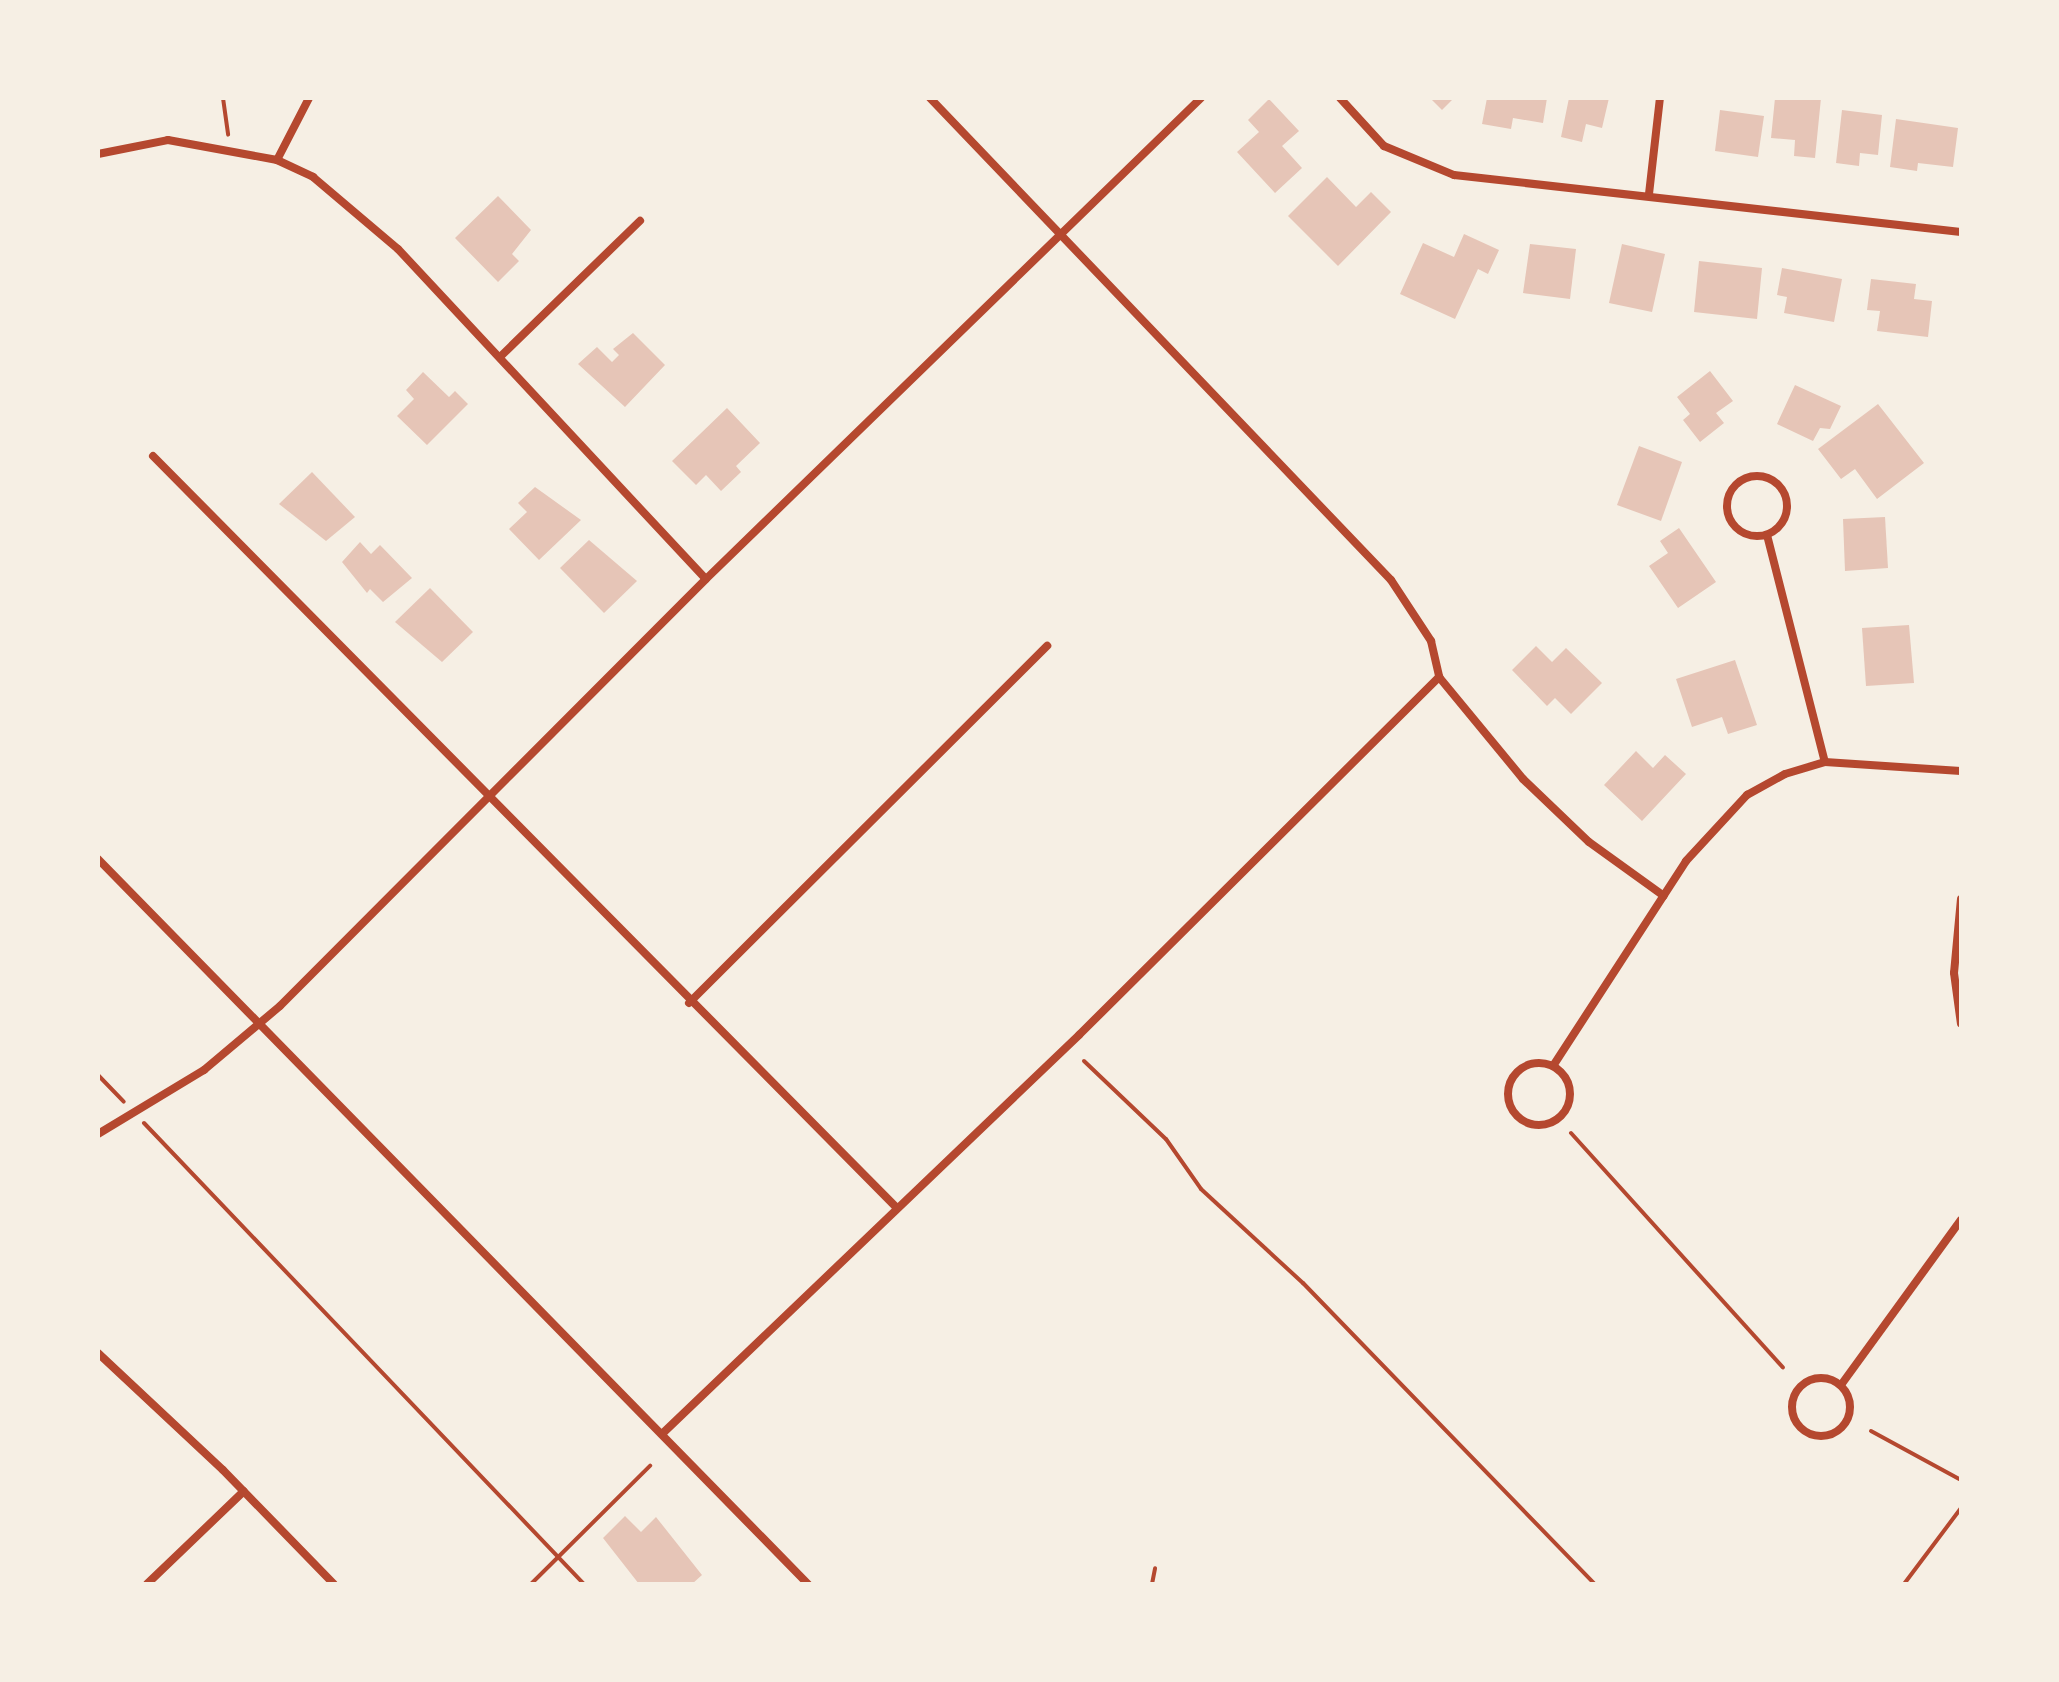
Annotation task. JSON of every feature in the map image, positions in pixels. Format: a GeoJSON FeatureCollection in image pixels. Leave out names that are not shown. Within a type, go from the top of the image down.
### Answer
{"type":"FeatureCollection","features":[{"type":"Feature","properties":{"kind":"street"},"geometry":{"type":"LineString","coordinates":[[277,160],[309,98]]}},
{"type":"Feature","properties":{"kind":"street"},"geometry":{"type":"LineString","coordinates":[[930,98],[1391,580],[1431,641],[1439,677],[1523,779],[1589,842],[1664,896]]}},
{"type":"Feature","properties":{"kind":"street"},"geometry":{"type":"LineString","coordinates":[[98,1134],[204,1070],[261,1023],[706,579],[1062,237],[1201,98]]}},
{"type":"Feature","properties":{"kind":"street"},"geometry":{"type":"LineString","coordinates":[[1340,98],[1384,146],[1421,165],[1454,175],[1649,194],[1961,232]]}},
{"type":"Feature","properties":{"kind":"street"},"geometry":{"type":"LineString","coordinates":[[1649,194],[1660,98]]}},
{"type":"Feature","properties":{"kind":"street"},"geometry":{"type":"LineString","coordinates":[[98,154],[168,140],[277,160],[313,177],[346,202],[501,356],[706,579]]}},
{"type":"Feature","properties":{"kind":"street"},"geometry":{"type":"LineString","coordinates":[[501,356],[640,221]]}},
{"type":"Feature","properties":{"kind":"street"},"geometry":{"type":"LineString","coordinates":[[153,456],[488,794],[689,1003],[897,1208]]}},
{"type":"Feature","properties":{"kind":"street"},"geometry":{"type":"LineString","coordinates":[[1747,476],[1777,483],[1787,501],[1783,522],[1767,535],[1739,531],[1728,516],[1732,488],[1747,476]]}},
{"type":"Feature","properties":{"kind":"street"},"geometry":{"type":"LineString","coordinates":[[1767,535],[1825,762]]}},
{"type":"Feature","properties":{"kind":"street"},"geometry":{"type":"LineString","coordinates":[[689,1003],[1047,646]]}},
{"type":"Feature","properties":{"kind":"street"},"geometry":{"type":"LineString","coordinates":[[663,1433],[1439,677]]}},
{"type":"Feature","properties":{"kind":"street"},"geometry":{"type":"LineString","coordinates":[[1553,1066],[1699,842],[1730,809],[1765,783],[1825,762],[1961,771]]}},
{"type":"Feature","properties":{"kind":"street"},"geometry":{"type":"LineString","coordinates":[[98,859],[808,1584]]}},
{"type":"Feature","properties":{"kind":"street"},"geometry":{"type":"LineString","coordinates":[[1961,899],[1954,973],[1961,1024]]}},
{"type":"Feature","properties":{"kind":"street"},"geometry":{"type":"LineString","coordinates":[[1553,1066],[1570,1090],[1565,1110],[1550,1123],[1529,1124],[1513,1111],[1510,1082],[1523,1067],[1553,1066]]}},
{"type":"Feature","properties":{"kind":"street"},"geometry":{"type":"LineString","coordinates":[[1841,1385],[1961,1220]]}},
{"type":"Feature","properties":{"kind":"street"},"geometry":{"type":"LineString","coordinates":[[98,1353],[244,1491],[334,1584]]}},
{"type":"Feature","properties":{"kind":"street"},"geometry":{"type":"LineString","coordinates":[[1824,1377],[1841,1385],[1850,1401],[1848,1421],[1823,1437],[1804,1431],[1793,1415],[1799,1388],[1824,1377]]}},
{"type":"Feature","properties":{"kind":"street"},"geometry":{"type":"LineString","coordinates":[[147,1584],[244,1491]]}},
{"type":"Feature","properties":{"kind":"path"},"geometry":{"type":"LineString","coordinates":[[223,98],[229,150]]}},
{"type":"Feature","properties":{"kind":"path"},"geometry":{"type":"LineString","coordinates":[[1084,1061],[1166,1139],[1201,1189],[1314,1294],[1595,1584]]}},
{"type":"Feature","properties":{"kind":"path"},"geometry":{"type":"LineString","coordinates":[[98,1075],[532,1524],[558,1558],[584,1584]]}},
{"type":"Feature","properties":{"kind":"path"},"geometry":{"type":"LineString","coordinates":[[1571,1133],[1783,1368]]}},
{"type":"Feature","properties":{"kind":"path"},"geometry":{"type":"LineString","coordinates":[[1871,1431],[1961,1480]]}},
{"type":"Feature","properties":{"kind":"path"},"geometry":{"type":"LineString","coordinates":[[531,1584],[650,1466]]}},
{"type":"Feature","properties":{"kind":"path"},"geometry":{"type":"LineString","coordinates":[[1904,1584],[1961,1508]]}},
{"type":"Feature","properties":{"kind":"path"},"geometry":{"type":"LineString","coordinates":[[1152,1584],[1155,1568]]}},
{"type":"Feature","properties":{"kind":"building"},"geometry":{"type":"Polygon","coordinates":[[[1430,98],[1454,98],[1442,110],[1430,98]]]}},
{"type":"Feature","properties":{"kind":"building"},"geometry":{"type":"Polygon","coordinates":[[[1487,98],[1547,98],[1543,123],[1513,118],[1511,129],[1482,124],[1487,98]]]}},
{"type":"Feature","properties":{"kind":"building"},"geometry":{"type":"Polygon","coordinates":[[[1569,98],[1609,98],[1602,128],[1586,124],[1582,142],[1561,137],[1569,98]]]}},
{"type":"Feature","properties":{"kind":"building"},"geometry":{"type":"Polygon","coordinates":[[[1775,98],[1821,98],[1815,158],[1794,156],[1795,140],[1771,138],[1775,98]]]}},
{"type":"Feature","properties":{"kind":"building"},"geometry":{"type":"Polygon","coordinates":[[[1269,99],[1299,131],[1282,146],[1302,168],[1275,193],[1237,152],[1259,132],[1248,120],[1269,99]]]}},
{"type":"Feature","properties":{"kind":"building"},"geometry":{"type":"Polygon","coordinates":[[[1720,110],[1764,116],[1758,157],[1715,151],[1720,110]]]}},
{"type":"Feature","properties":{"kind":"building"},"geometry":{"type":"Polygon","coordinates":[[[1842,110],[1882,115],[1878,155],[1860,153],[1859,166],[1836,163],[1842,110]]]}},
{"type":"Feature","properties":{"kind":"building"},"geometry":{"type":"Polygon","coordinates":[[[1896,119],[1958,128],[1953,167],[1918,163],[1917,171],[1890,167],[1896,119]]]}},
{"type":"Feature","properties":{"kind":"building"},"geometry":{"type":"Polygon","coordinates":[[[1327,177],[1356,207],[1371,192],[1391,212],[1338,266],[1288,216],[1327,177]]]}},
{"type":"Feature","properties":{"kind":"building"},"geometry":{"type":"Polygon","coordinates":[[[498,196],[531,230],[512,254],[519,261],[498,282],[455,238],[498,196]]]}},
{"type":"Feature","properties":{"kind":"building"},"geometry":{"type":"Polygon","coordinates":[[[1464,234],[1499,250],[1488,274],[1478,269],[1455,319],[1400,294],[1423,243],[1454,257],[1464,234]]]}},
{"type":"Feature","properties":{"kind":"building"},"geometry":{"type":"Polygon","coordinates":[[[1530,244],[1576,249],[1570,299],[1523,293],[1530,244]]]}},
{"type":"Feature","properties":{"kind":"building"},"geometry":{"type":"Polygon","coordinates":[[[1622,244],[1665,254],[1652,312],[1609,303],[1622,244]]]}},
{"type":"Feature","properties":{"kind":"building"},"geometry":{"type":"Polygon","coordinates":[[[1699,261],[1762,268],[1757,319],[1694,312],[1699,261]]]}},
{"type":"Feature","properties":{"kind":"building"},"geometry":{"type":"Polygon","coordinates":[[[1782,268],[1842,279],[1834,322],[1784,313],[1787,297],[1777,295],[1782,268]]]}},
{"type":"Feature","properties":{"kind":"building"},"geometry":{"type":"Polygon","coordinates":[[[1871,279],[1916,284],[1914,299],[1932,301],[1928,337],[1877,331],[1880,311],[1867,310],[1871,279]]]}},
{"type":"Feature","properties":{"kind":"building"},"geometry":{"type":"Polygon","coordinates":[[[633,333],[665,365],[625,407],[578,364],[597,347],[612,362],[619,355],[613,349],[633,333]]]}},
{"type":"Feature","properties":{"kind":"building"},"geometry":{"type":"Polygon","coordinates":[[[1710,371],[1733,401],[1716,413],[1724,423],[1700,442],[1683,420],[1690,414],[1677,397],[1710,371]]]}},
{"type":"Feature","properties":{"kind":"building"},"geometry":{"type":"Polygon","coordinates":[[[423,372],[449,397],[455,391],[468,404],[427,445],[397,416],[414,399],[406,390],[423,372]]]}},
{"type":"Feature","properties":{"kind":"building"},"geometry":{"type":"Polygon","coordinates":[[[1795,385],[1841,406],[1830,429],[1820,428],[1813,441],[1777,424],[1795,385]]]}},
{"type":"Feature","properties":{"kind":"building"},"geometry":{"type":"Polygon","coordinates":[[[1878,404],[1924,463],[1877,499],[1855,469],[1841,479],[1818,449],[1878,404]]]}},
{"type":"Feature","properties":{"kind":"building"},"geometry":{"type":"Polygon","coordinates":[[[727,408],[760,443],[736,466],[741,472],[721,491],[706,475],[696,485],[672,461],[727,408]]]}},
{"type":"Feature","properties":{"kind":"building"},"geometry":{"type":"Polygon","coordinates":[[[1639,446],[1682,462],[1661,521],[1617,505],[1639,446]]]}},
{"type":"Feature","properties":{"kind":"building"},"geometry":{"type":"Polygon","coordinates":[[[312,472],[355,517],[326,541],[279,504],[312,472]]]}},
{"type":"Feature","properties":{"kind":"building"},"geometry":{"type":"Polygon","coordinates":[[[535,487],[581,520],[539,560],[509,529],[527,512],[518,503],[535,487]]]}},
{"type":"Feature","properties":{"kind":"building"},"geometry":{"type":"Polygon","coordinates":[[[1885,517],[1888,568],[1845,571],[1843,519],[1885,517]]]}},
{"type":"Feature","properties":{"kind":"building"},"geometry":{"type":"Polygon","coordinates":[[[1679,528],[1716,582],[1678,608],[1649,566],[1668,553],[1660,541],[1679,528]]]}},
{"type":"Feature","properties":{"kind":"building"},"geometry":{"type":"Polygon","coordinates":[[[589,540],[637,581],[604,613],[560,568],[589,540]]]}},
{"type":"Feature","properties":{"kind":"building"},"geometry":{"type":"Polygon","coordinates":[[[360,542],[371,554],[380,545],[412,578],[383,602],[370,589],[367,593],[342,562],[360,542]]]}},
{"type":"Feature","properties":{"kind":"building"},"geometry":{"type":"Polygon","coordinates":[[[430,588],[473,632],[442,662],[395,622],[430,588]]]}},
{"type":"Feature","properties":{"kind":"building"},"geometry":{"type":"Polygon","coordinates":[[[1909,625],[1914,683],[1866,686],[1862,628],[1909,625]]]}},
{"type":"Feature","properties":{"kind":"building"},"geometry":{"type":"Polygon","coordinates":[[[1536,646],[1552,662],[1566,648],[1602,683],[1571,714],[1555,698],[1547,706],[1512,670],[1536,646]]]}},
{"type":"Feature","properties":{"kind":"building"},"geometry":{"type":"Polygon","coordinates":[[[1735,660],[1757,725],[1728,734],[1722,717],[1692,727],[1676,679],[1735,660]]]}},
{"type":"Feature","properties":{"kind":"building"},"geometry":{"type":"Polygon","coordinates":[[[1636,751],[1653,768],[1665,755],[1686,774],[1642,821],[1604,785],[1636,751]]]}},
{"type":"Feature","properties":{"kind":"building"},"geometry":{"type":"Polygon","coordinates":[[[625,1516],[641,1532],[656,1517],[702,1575],[692,1584],[639,1584],[603,1538],[625,1516]]]}}]}
